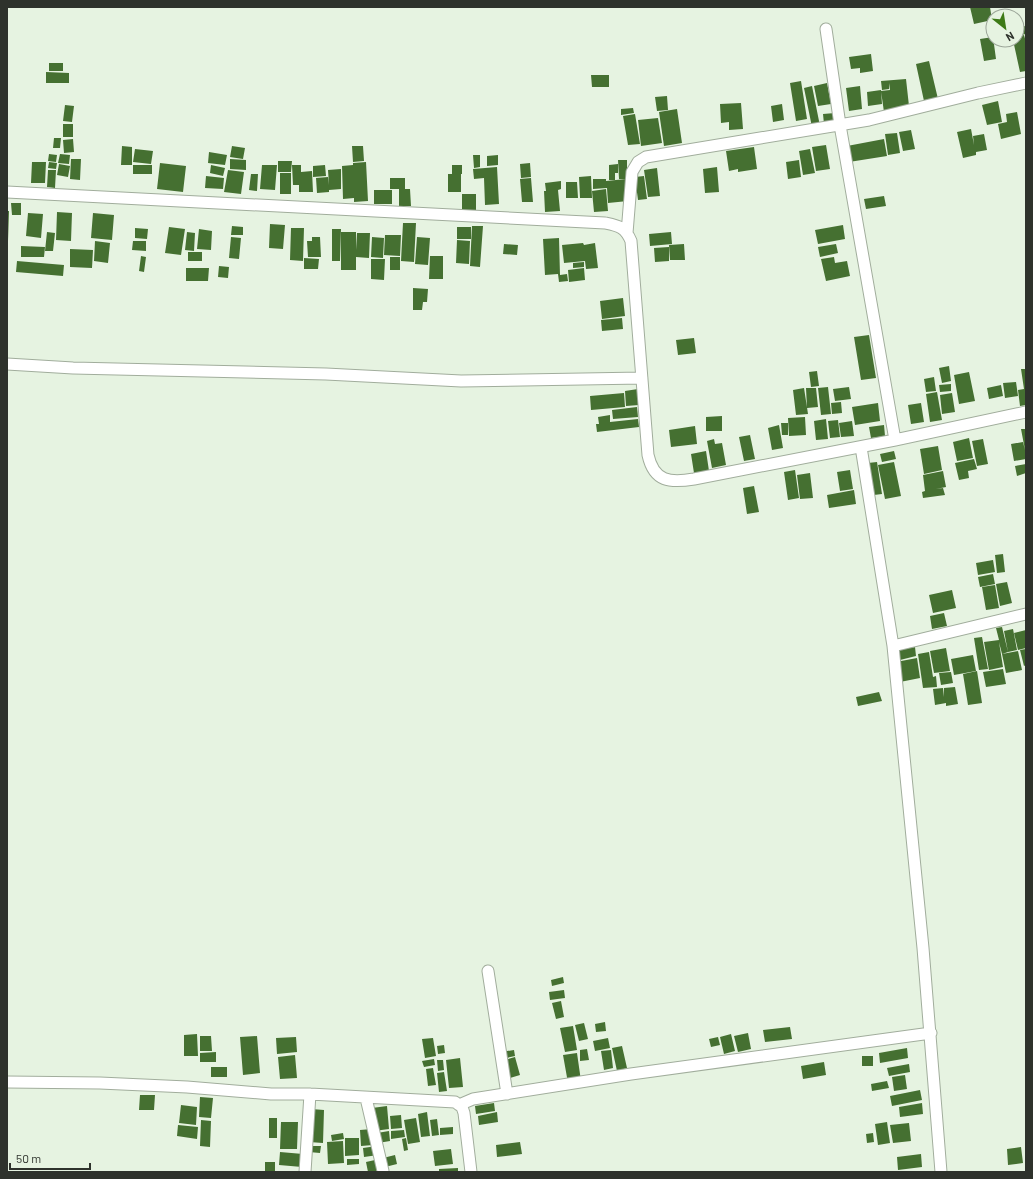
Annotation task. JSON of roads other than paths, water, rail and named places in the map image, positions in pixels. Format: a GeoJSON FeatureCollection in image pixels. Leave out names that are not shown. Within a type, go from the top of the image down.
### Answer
{"type":"FeatureCollection","features":[{"type":"Feature","properties":{"kind":"street"},"geometry":{"type":"LineString","coordinates":[[826,29],[840,125],[895,440]]}},
{"type":"Feature","properties":{"kind":"street"},"geometry":{"type":"LineString","coordinates":[[1026,83],[978,93],[869,120],[646,157],[638,162],[632,172],[627,232],[631,241],[646,436],[650,463],[654,471],[660,477],[669,480],[681,481],[694,479],[861,447],[1026,412]]}},
{"type":"Feature","properties":{"kind":"street"},"geometry":{"type":"LineString","coordinates":[[7,192],[605,223],[619,226],[627,232]]}},
{"type":"Feature","properties":{"kind":"street"},"geometry":{"type":"LineString","coordinates":[[7,364],[73,368],[326,374],[461,382],[642,378]]}},
{"type":"Feature","properties":{"kind":"street"},"geometry":{"type":"LineString","coordinates":[[861,447],[893,646],[923,948],[941,1172]]}},
{"type":"Feature","properties":{"kind":"street"},"geometry":{"type":"LineString","coordinates":[[893,646],[1026,614]]}},
{"type":"Feature","properties":{"kind":"street"},"geometry":{"type":"LineString","coordinates":[[488,971],[507,1094]]}},
{"type":"Feature","properties":{"kind":"street"},"geometry":{"type":"LineString","coordinates":[[7,1082],[100,1082],[271,1094],[310,1094],[449,1102],[459,1105],[473,1099],[631,1074],[930,1033]]}},
{"type":"Feature","properties":{"kind":"street"},"geometry":{"type":"LineString","coordinates":[[305,1172],[310,1094]]}},
{"type":"Feature","properties":{"kind":"street"},"geometry":{"type":"LineString","coordinates":[[366,1098],[383,1170]]}},
{"type":"Feature","properties":{"kind":"street"},"geometry":{"type":"LineString","coordinates":[[459,1105],[464,1113],[466,1121],[471,1172]]}}]}
